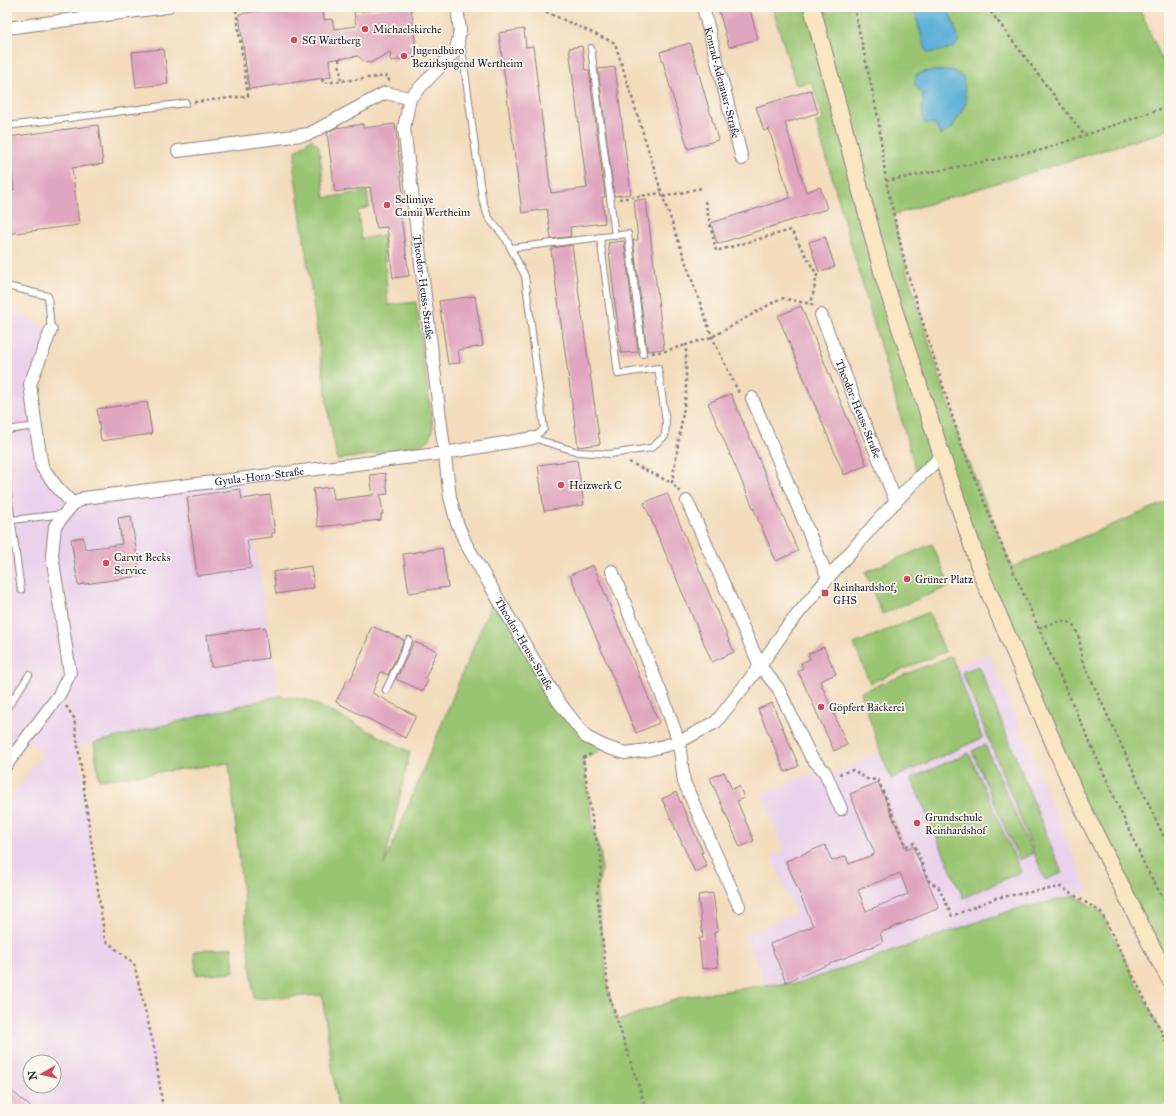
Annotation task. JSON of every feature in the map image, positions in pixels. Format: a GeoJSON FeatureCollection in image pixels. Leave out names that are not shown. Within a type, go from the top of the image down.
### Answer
{"type":"FeatureCollection","features":[{"type":"Feature","properties":{"kind":"main road"},"geometry":{"type":"LineString","coordinates":[[812,7],[884,279],[984,581],[1075,793],[1169,978]]}},
{"type":"Feature","properties":{"kind":"street"},"geometry":{"type":"LineString","coordinates":[[7,28],[167,7]]}},
{"type":"Feature","properties":{"kind":"street"},"geometry":{"type":"LineString","coordinates":[[178,150],[309,134],[385,93],[410,98],[456,50],[460,31],[457,7]]}},
{"type":"Feature","properties":{"kind":"street","name":"Konrad-Adenauer-Straße"},"geometry":{"type":"LineString","coordinates":[[703,7],[742,159]]}},
{"type":"Feature","properties":{"kind":"street","name":"Theodor-Heuss-Straße"},"geometry":{"type":"LineString","coordinates":[[410,98],[404,128],[450,497],[457,523],[466,544],[558,701],[586,737],[606,747],[625,753],[648,750],[679,742],[716,722],[760,666],[787,627],[828,578],[880,518],[918,478],[942,456]]}},
{"type":"Feature","properties":{"kind":"street","name":"Theodor-Heuss-Straße"},"geometry":{"type":"LineString","coordinates":[[821,315],[896,502]]}},
{"type":"Feature","properties":{"kind":"street"},"geometry":{"type":"LineString","coordinates":[[51,330],[30,384],[35,426],[42,467],[56,486],[74,504]]}},
{"type":"Feature","properties":{"kind":"street"},"geometry":{"type":"LineString","coordinates":[[753,399],[828,578]]}},
{"type":"Feature","properties":{"kind":"street"},"geometry":{"type":"LineString","coordinates":[[445,453],[533,438]]}},
{"type":"Feature","properties":{"kind":"street","name":"Gyula-Horn-Straße"},"geometry":{"type":"LineString","coordinates":[[7,764],[59,695],[70,673],[52,555],[55,526],[74,504],[84,498],[445,453]]}},
{"type":"Feature","properties":{"kind":"street"},"geometry":{"type":"LineString","coordinates":[[687,501],[760,666],[778,688],[811,757],[826,772],[841,809]]}},
{"type":"Feature","properties":{"kind":"street"},"geometry":{"type":"LineString","coordinates":[[612,572],[665,703],[679,742],[684,782],[739,906]]}},
{"type":"Feature","properties":{"kind":"lane"},"geometry":{"type":"LineString","coordinates":[[460,31],[482,198],[488,217],[506,240],[525,276],[544,429],[533,438]]}},
{"type":"Feature","properties":{"kind":"lane"},"geometry":{"type":"LineString","coordinates":[[590,48],[615,236]]}},
{"type":"Feature","properties":{"kind":"lane"},"geometry":{"type":"LineString","coordinates":[[7,126],[186,103]]}},
{"type":"Feature","properties":{"kind":"lane"},"geometry":{"type":"LineString","coordinates":[[510,248],[628,234],[643,354]]}},
{"type":"Feature","properties":{"kind":"lane"},"geometry":{"type":"LineString","coordinates":[[533,438],[578,452],[610,454],[651,448],[665,436],[666,422],[658,368],[618,374],[600,237]]}},
{"type":"Feature","properties":{"kind":"lane"},"geometry":{"type":"LineString","coordinates":[[7,286],[48,296],[51,330]]}},
{"type":"Feature","properties":{"kind":"lane"},"geometry":{"type":"LineString","coordinates":[[7,430],[35,426]]}},
{"type":"Feature","properties":{"kind":"lane"},"geometry":{"type":"LineString","coordinates":[[7,486],[21,590]]}},
{"type":"Feature","properties":{"kind":"lane"},"geometry":{"type":"LineString","coordinates":[[12,520],[64,514]]}},
{"type":"Feature","properties":{"kind":"lane"},"geometry":{"type":"LineString","coordinates":[[386,690],[409,640]]}},
{"type":"Feature","properties":{"kind":"lane"},"geometry":{"type":"LineString","coordinates":[[7,708],[29,674]]}},
{"type":"Feature","properties":{"kind":"path"},"geometry":{"type":"LineString","coordinates":[[535,7],[615,43],[663,197],[712,337],[743,401],[753,399]]}},
{"type":"Feature","properties":{"kind":"path"},"geometry":{"type":"LineString","coordinates":[[854,7],[878,117],[886,181],[907,272],[962,444],[1003,548],[1146,868],[1169,908]]}},
{"type":"Feature","properties":{"kind":"path"},"geometry":{"type":"LineString","coordinates":[[987,7],[1084,135]]}},
{"type":"Feature","properties":{"kind":"path"},"geometry":{"type":"LineString","coordinates":[[186,103],[248,96],[236,10]]}},
{"type":"Feature","properties":{"kind":"path"},"geometry":{"type":"LineString","coordinates":[[339,59],[341,81]]}},
{"type":"Feature","properties":{"kind":"path"},"geometry":{"type":"LineString","coordinates":[[322,78],[323,83],[388,76],[389,84],[393,82]]}},
{"type":"Feature","properties":{"kind":"path"},"geometry":{"type":"LineString","coordinates":[[886,181],[1042,150],[1169,106]]}},
{"type":"Feature","properties":{"kind":"path"},"geometry":{"type":"LineString","coordinates":[[663,197],[701,188]]}},
{"type":"Feature","properties":{"kind":"path"},"geometry":{"type":"LineString","coordinates":[[611,200],[662,193]]}},
{"type":"Feature","properties":{"kind":"path"},"geometry":{"type":"LineString","coordinates":[[705,201],[716,251],[791,230],[816,275],[811,304]]}},
{"type":"Feature","properties":{"kind":"path"},"geometry":{"type":"LineString","coordinates":[[643,354],[664,352],[712,337],[781,298],[811,304],[821,315]]}},
{"type":"Feature","properties":{"kind":"path"},"geometry":{"type":"LineString","coordinates":[[672,483],[686,394],[686,345]]}},
{"type":"Feature","properties":{"kind":"path"},"geometry":{"type":"LineString","coordinates":[[610,454],[672,483],[687,501]]}},
{"type":"Feature","properties":{"kind":"path"},"geometry":{"type":"LineString","coordinates":[[1039,628],[1063,621],[1069,622],[1079,634],[1082,660],[1169,848]]}},
{"type":"Feature","properties":{"kind":"path"},"geometry":{"type":"LineString","coordinates":[[59,695],[74,718],[105,940],[134,964],[155,1051],[163,1109]]}},
{"type":"Feature","properties":{"kind":"path"},"geometry":{"type":"LineString","coordinates":[[606,747],[583,758],[594,832],[601,854],[601,871],[597,893],[609,995],[646,1109]]}},
{"type":"Feature","properties":{"kind":"path"},"geometry":{"type":"LineString","coordinates":[[828,777],[853,770],[867,779],[878,780],[906,846],[914,844],[928,880],[939,888],[952,916],[996,898],[1061,886],[1101,912],[1169,1047]]}},
{"type":"Feature","properties":{"kind":"shaded area"},"geometry":{"type":"Polygon","coordinates":[[[7,305],[49,330],[28,384],[40,463],[56,487],[72,504],[63,513],[54,527],[50,555],[70,673],[58,693],[28,735],[59,696],[73,719],[77,737],[74,718],[60,695],[71,673],[53,555],[56,527],[64,515],[74,505],[84,500],[244,479],[279,696],[78,747],[105,940],[134,964],[155,1051],[163,1109],[7,1109],[7,803],[43,753],[25,740],[7,764],[7,305]]]}},
{"type":"Feature","properties":{"kind":"shaded area","name":"Grundschule Reinhardshof"},"geometry":{"type":"Polygon","coordinates":[[[989,653],[1088,891],[1075,896],[1015,909],[800,983],[766,985],[745,935],[796,913],[771,856],[785,850],[762,795],[822,768],[828,777],[880,751],[891,778],[982,738],[956,667],[989,653]]]}},
{"type":"Feature","properties":{"kind":"green space"},"geometry":{"type":"Polygon","coordinates":[[[772,7],[1139,7],[1169,76],[1169,130],[893,215],[907,272],[961,444],[1012,567],[1169,501],[1169,978],[1075,793],[942,457],[918,478],[816,122],[823,120],[812,82],[796,85],[772,7]],[[951,70],[924,72],[916,75],[923,93],[922,109],[960,114],[966,103],[951,70]]]}},
{"type":"Feature","properties":{"kind":"green space"},"geometry":{"type":"Polygon","coordinates":[[[311,139],[319,146],[325,198],[367,191],[369,207],[358,211],[361,239],[383,235],[388,305],[416,302],[433,427],[429,440],[417,447],[337,460],[329,415],[294,170],[296,151],[311,139]]]}},
{"type":"Feature","properties":{"kind":"green space","name":"Grüner Platz"},"geometry":{"type":"Polygon","coordinates":[[[932,544],[950,586],[882,614],[865,572],[932,544]]]}},
{"type":"Feature","properties":{"kind":"green space"},"geometry":{"type":"Polygon","coordinates":[[[495,594],[586,737],[606,747],[583,759],[594,832],[601,854],[601,871],[597,893],[609,995],[617,1021],[683,997],[766,985],[800,983],[1015,909],[1075,896],[1101,912],[1169,1047],[1169,1101],[1158,1109],[338,1109],[322,995],[254,999],[229,763],[99,780],[94,743],[279,696],[308,700],[410,752],[384,865],[495,594]]]}},
{"type":"Feature","properties":{"kind":"green space"},"geometry":{"type":"Polygon","coordinates":[[[929,612],[945,652],[870,683],[854,644],[929,612]]]}},
{"type":"Feature","properties":{"kind":"green space"},"geometry":{"type":"Polygon","coordinates":[[[951,656],[982,738],[891,779],[880,751],[861,692],[951,656]]]}},
{"type":"Feature","properties":{"kind":"green space"},"geometry":{"type":"Polygon","coordinates":[[[979,666],[1062,873],[1045,880],[962,672],[979,666]]]}},
{"type":"Feature","properties":{"kind":"green space"},"geometry":{"type":"Polygon","coordinates":[[[985,745],[1033,854],[1019,860],[972,751],[985,745]]]}},
{"type":"Feature","properties":{"kind":"green space"},"geometry":{"type":"Polygon","coordinates":[[[969,753],[1021,872],[963,898],[911,778],[969,753]]]}},
{"type":"Feature","properties":{"kind":"green space"},"geometry":{"type":"Polygon","coordinates":[[[232,947],[234,972],[196,975],[194,951],[232,947]]]}},
{"type":"Feature","properties":{"kind":"water"},"geometry":{"type":"Polygon","coordinates":[[[913,7],[948,7],[959,41],[953,48],[930,53],[926,51],[913,7]]]}},
{"type":"Feature","properties":{"kind":"water"},"geometry":{"type":"Polygon","coordinates":[[[952,70],[963,77],[966,103],[952,128],[940,135],[935,124],[924,123],[922,109],[923,93],[915,86],[916,75],[924,72],[952,70]]]}},
{"type":"Feature","properties":{"kind":"building"},"geometry":{"type":"Polygon","coordinates":[[[286,7],[323,8],[324,20],[332,19],[334,29],[356,26],[354,12],[395,7],[411,7],[417,57],[391,61],[390,52],[370,63],[365,62],[358,56],[329,60],[331,77],[249,89],[239,14],[286,7]]]}},
{"type":"Feature","properties":{"kind":"building"},"geometry":{"type":"Polygon","coordinates":[[[718,7],[749,7],[758,39],[729,47],[718,7]]]}},
{"type":"Feature","properties":{"kind":"building"},"geometry":{"type":"Polygon","coordinates":[[[524,29],[526,47],[533,46],[551,193],[587,188],[569,48],[582,46],[585,70],[589,70],[605,197],[602,197],[605,223],[570,227],[571,236],[551,239],[547,209],[522,213],[499,33],[524,29]]]}},
{"type":"Feature","properties":{"kind":"building"},"geometry":{"type":"Polygon","coordinates":[[[690,43],[718,140],[688,149],[660,52],[690,43]]]}},
{"type":"Feature","properties":{"kind":"building"},"geometry":{"type":"Polygon","coordinates":[[[164,49],[168,84],[136,87],[132,52],[164,49]]]}},
{"type":"Feature","properties":{"kind":"building"},"geometry":{"type":"Polygon","coordinates":[[[615,67],[631,194],[614,196],[598,69],[615,67]]]}},
{"type":"Feature","properties":{"kind":"building"},"geometry":{"type":"Polygon","coordinates":[[[811,90],[818,113],[785,123],[806,192],[820,187],[827,209],[717,244],[711,223],[790,198],[769,129],[764,131],[756,107],[811,90]]]}},
{"type":"Feature","properties":{"kind":"building","name":"Selimiye Camii Wertheim"},"geometry":{"type":"Polygon","coordinates":[[[363,124],[363,128],[395,124],[403,194],[398,195],[409,276],[393,278],[387,227],[377,228],[370,187],[335,192],[327,133],[336,128],[363,124]]]}},
{"type":"Feature","properties":{"kind":"building"},"geometry":{"type":"Polygon","coordinates":[[[98,125],[103,164],[72,168],[79,225],[7,234],[7,191],[14,190],[8,137],[98,125]]]}},
{"type":"Feature","properties":{"kind":"building"},"geometry":{"type":"Polygon","coordinates":[[[646,199],[664,349],[647,351],[633,240],[638,240],[634,200],[646,199]]]}},
{"type":"Feature","properties":{"kind":"building"},"geometry":{"type":"Polygon","coordinates":[[[825,237],[835,267],[819,272],[809,242],[825,237]]]}},
{"type":"Feature","properties":{"kind":"building"},"geometry":{"type":"Polygon","coordinates":[[[624,241],[638,352],[621,353],[608,243],[624,241]]]}},
{"type":"Feature","properties":{"kind":"building"},"geometry":{"type":"Polygon","coordinates":[[[572,245],[600,444],[578,447],[551,250],[552,248],[572,245]]]}},
{"type":"Feature","properties":{"kind":"building"},"geometry":{"type":"Polygon","coordinates":[[[475,296],[483,346],[458,350],[460,363],[448,364],[439,301],[475,296]]]}},
{"type":"Feature","properties":{"kind":"building"},"geometry":{"type":"Polygon","coordinates":[[[801,306],[867,465],[844,475],[778,316],[801,306]]]}},
{"type":"Feature","properties":{"kind":"building"},"geometry":{"type":"Polygon","coordinates":[[[731,394],[798,551],[776,561],[708,403],[731,394]]]}},
{"type":"Feature","properties":{"kind":"building"},"geometry":{"type":"Polygon","coordinates":[[[147,402],[152,434],[101,441],[97,409],[147,402]]]}},
{"type":"Feature","properties":{"kind":"building","name":"Heizwerk C"},"geometry":{"type":"Polygon","coordinates":[[[577,460],[584,505],[544,511],[538,465],[577,460]]]}},
{"type":"Feature","properties":{"kind":"building"},"geometry":{"type":"Polygon","coordinates":[[[385,473],[388,494],[380,495],[383,514],[381,514],[381,520],[318,527],[313,489],[332,487],[334,500],[373,495],[370,475],[385,473]]]}},
{"type":"Feature","properties":{"kind":"building"},"geometry":{"type":"Polygon","coordinates":[[[240,489],[242,499],[270,495],[275,533],[272,533],[272,537],[247,540],[251,568],[197,576],[187,497],[240,489]]]}},
{"type":"Feature","properties":{"kind":"building"},"geometry":{"type":"Polygon","coordinates":[[[667,493],[734,652],[712,662],[644,503],[667,493]]]}},
{"type":"Feature","properties":{"kind":"building","name":"Carvit Becks Service"},"geometry":{"type":"Polygon","coordinates":[[[131,516],[140,576],[78,585],[71,539],[83,537],[85,549],[122,544],[118,518],[131,516]]]}},
{"type":"Feature","properties":{"kind":"building"},"geometry":{"type":"Polygon","coordinates":[[[442,548],[448,587],[409,593],[403,554],[442,548]]]}},
{"type":"Feature","properties":{"kind":"building"},"geometry":{"type":"Polygon","coordinates":[[[593,565],[659,723],[636,733],[570,575],[593,565]]]}},
{"type":"Feature","properties":{"kind":"building"},"geometry":{"type":"Polygon","coordinates":[[[311,566],[314,588],[276,594],[273,572],[311,566]]]}},
{"type":"Feature","properties":{"kind":"building"},"geometry":{"type":"Polygon","coordinates":[[[372,626],[404,640],[388,675],[381,672],[372,693],[416,716],[405,738],[336,702],[347,680],[350,681],[372,626]]]}},
{"type":"Feature","properties":{"kind":"building"},"geometry":{"type":"Polygon","coordinates":[[[265,627],[269,658],[211,667],[207,635],[265,627]]]}},
{"type":"Feature","properties":{"kind":"building"},"geometry":{"type":"Polygon","coordinates":[[[414,642],[437,651],[425,679],[428,680],[423,691],[396,679],[414,642]]]}},
{"type":"Feature","properties":{"kind":"building"},"geometry":{"type":"Polygon","coordinates":[[[824,647],[836,674],[820,681],[847,745],[834,751],[798,671],[803,668],[801,663],[810,659],[808,654],[824,647]]]}},
{"type":"Feature","properties":{"kind":"building"},"geometry":{"type":"Polygon","coordinates":[[[772,703],[799,766],[785,772],[758,709],[772,703]]]}},
{"type":"Feature","properties":{"kind":"building"},"geometry":{"type":"Polygon","coordinates":[[[724,772],[732,789],[739,786],[744,798],[737,801],[754,841],[740,847],[710,778],[724,772]]]}},
{"type":"Feature","properties":{"kind":"building"},"geometry":{"type":"Polygon","coordinates":[[[878,782],[906,849],[913,846],[939,908],[880,933],[883,942],[786,982],[770,944],[813,926],[786,861],[825,845],[832,861],[846,856],[849,864],[875,854],[850,794],[878,782]],[[900,873],[858,890],[866,911],[908,894],[900,873]]]}},
{"type":"Feature","properties":{"kind":"building"},"geometry":{"type":"Polygon","coordinates":[[[676,792],[703,852],[701,853],[707,866],[695,872],[662,799],[676,792]]]}},
{"type":"Feature","properties":{"kind":"building"},"geometry":{"type":"Polygon","coordinates":[[[713,893],[718,931],[714,932],[718,967],[702,969],[699,938],[703,938],[698,895],[713,893]]]}},
{"type":"Feature","properties":{"kind":"building"},"geometry":{"type":"Polygon","coordinates":[[[7,1087],[33,1109],[7,1109],[7,1087]]]}},
{"type":"Feature","properties":{"kind":"place","name":"Michaelskirche"},"geometry":{"type":"Point","coordinates":[365,29]}},
{"type":"Feature","properties":{"kind":"place","name":"SG Wartberg"},"geometry":{"type":"Point","coordinates":[294,40]}},
{"type":"Feature","properties":{"kind":"place","name":"Jugendbüro Bezirksjugend Wertheim"},"geometry":{"type":"Point","coordinates":[404,56]}},
{"type":"Feature","properties":{"kind":"place","name":"Selimiye Camii Wertheim"},"geometry":{"type":"Point","coordinates":[387,205]}},
{"type":"Feature","properties":{"kind":"place","name":"Heizwerk C"},"geometry":{"type":"Point","coordinates":[561,485]}},
{"type":"Feature","properties":{"kind":"place","name":"Carvit Becks Service"},"geometry":{"type":"Point","coordinates":[106,563]}},
{"type":"Feature","properties":{"kind":"place","name":"Grüner Platz"},"geometry":{"type":"Point","coordinates":[907,579]}},
{"type":"Feature","properties":{"kind":"place","name":"Reinhardshof, GHS"},"geometry":{"type":"Point","coordinates":[825,593]}},
{"type":"Feature","properties":{"kind":"place","name":"Göpfert Bäckerei"},"geometry":{"type":"Point","coordinates":[821,707]}},
{"type":"Feature","properties":{"kind":"place","name":"Grundschule Reinhardshof"},"geometry":{"type":"Point","coordinates":[917,823]}}]}
